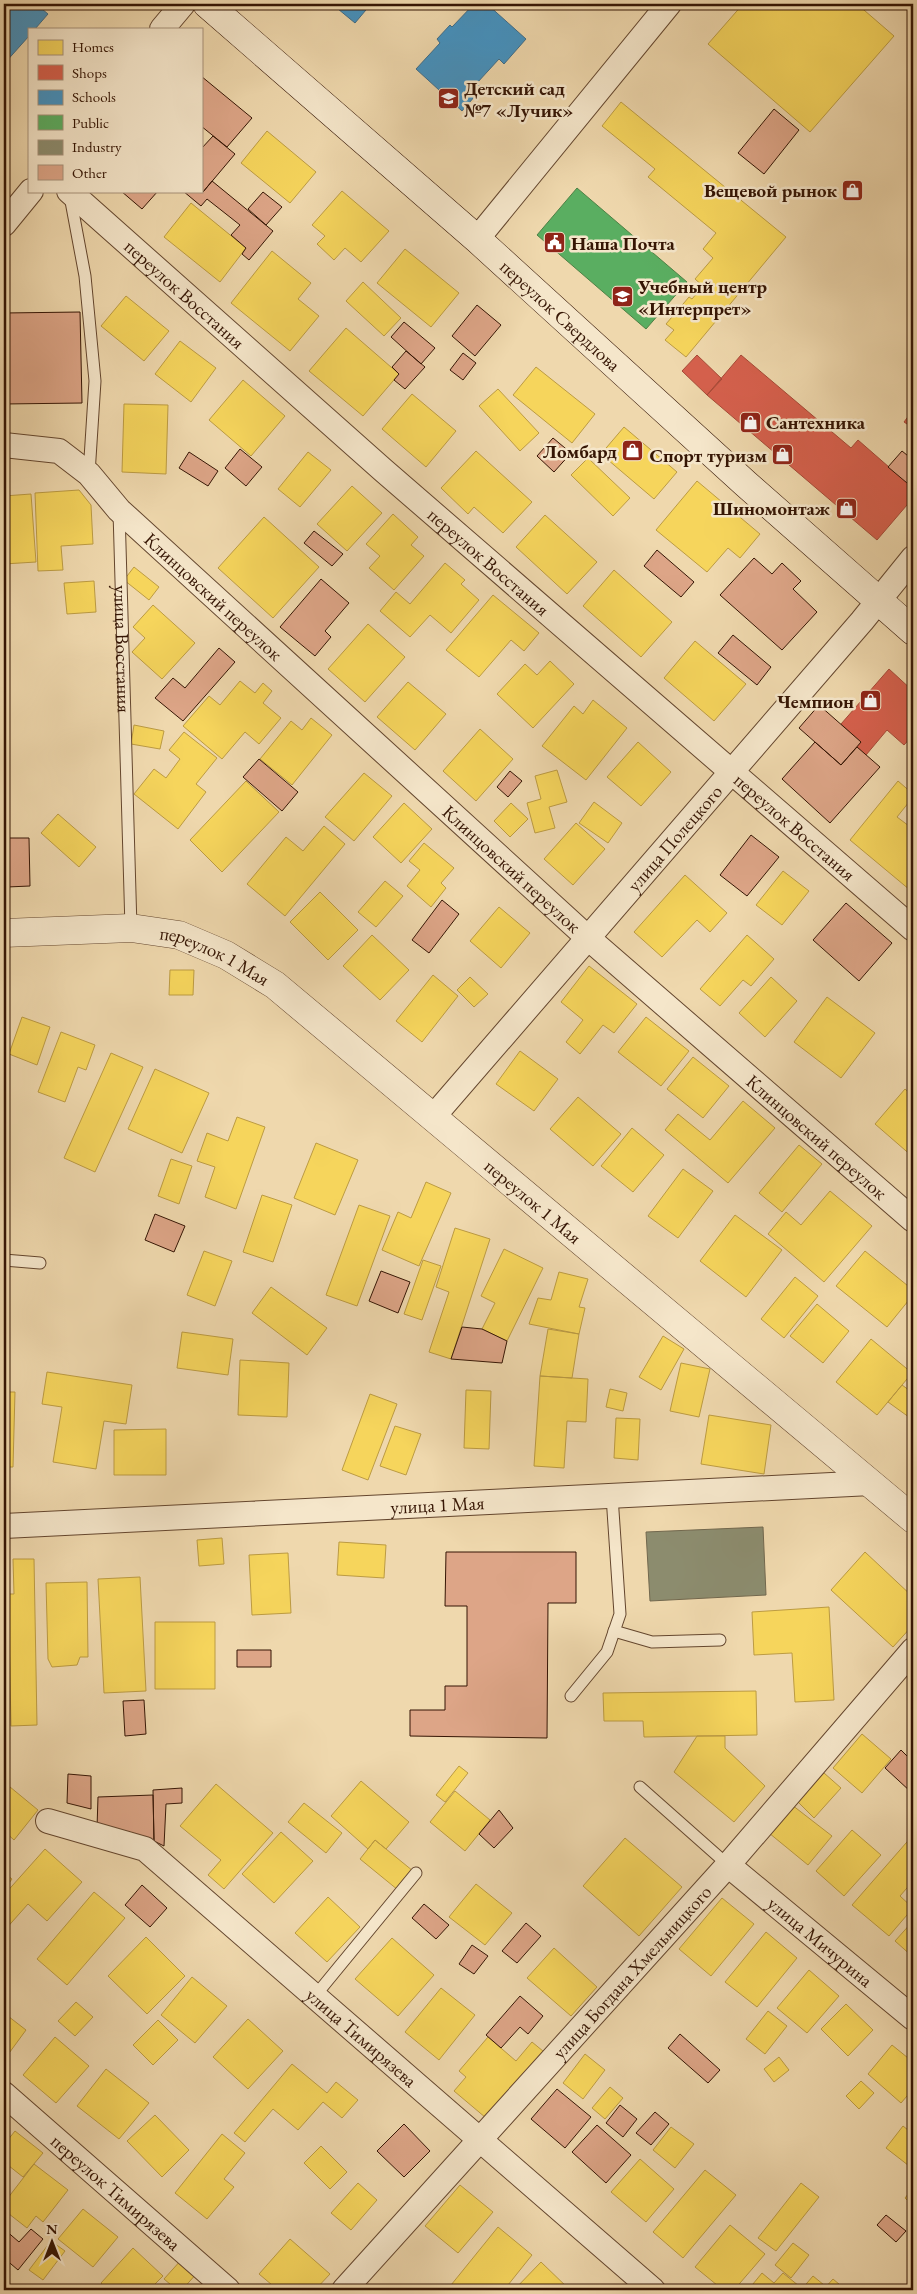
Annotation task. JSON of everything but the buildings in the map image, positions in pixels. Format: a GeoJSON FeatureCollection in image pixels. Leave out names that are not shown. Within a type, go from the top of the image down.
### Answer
{"type":"FeatureCollection","features":[{"type":"Feature","properties":{"kind":"street"},"geometry":{"type":"LineString","coordinates":[[163,28],[183,4]]}},
{"type":"Feature","properties":{"kind":"street","name":"переулок Свердлова"},"geometry":{"type":"LineString","coordinates":[[206,4],[477,239],[913,631]]}},
{"type":"Feature","properties":{"kind":"street"},"geometry":{"type":"LineString","coordinates":[[477,239],[669,4]]}},
{"type":"Feature","properties":{"kind":"street"},"geometry":{"type":"LineString","coordinates":[[4,224],[30,192]]}},
{"type":"Feature","properties":{"kind":"street","name":"переулок Восстания"},"geometry":{"type":"LineString","coordinates":[[70,192],[382,470],[913,929]]}},
{"type":"Feature","properties":{"kind":"street"},"geometry":{"type":"LineString","coordinates":[[4,445],[22,445],[59,451],[89,474],[119,510]]}},
{"type":"Feature","properties":{"kind":"street","name":"Клинцовский переулок"},"geometry":{"type":"LineString","coordinates":[[119,510],[588,938],[913,1220]]}},
{"type":"Feature","properties":{"kind":"street","name":"улица Полецкого"},"geometry":{"type":"LineString","coordinates":[[433,1118],[879,602],[913,558]]}},
{"type":"Feature","properties":{"kind":"street","name":"переулок 1 Мая"},"geometry":{"type":"LineString","coordinates":[[4,933],[130,928],[179,935],[226,955],[275,985],[913,1519]]}},
{"type":"Feature","properties":{"kind":"street","name":"улица 1 Мая"},"geometry":{"type":"LineString","coordinates":[[4,1526],[871,1483]]}},
{"type":"Feature","properties":{"kind":"street","name":"улица Богдана Хмельницкого"},"geometry":{"type":"LineString","coordinates":[[344,2290],[728,1865],[913,1650]]}},
{"type":"Feature","properties":{"kind":"street","name":"улица Тимирязева"},"geometry":{"type":"LineString","coordinates":[[48,1821],[145,1849],[653,2290]]}},
{"type":"Feature","properties":{"kind":"street","name":"улица Мичурина"},"geometry":{"type":"LineString","coordinates":[[728,1865],[913,2018]]}},
{"type":"Feature","properties":{"kind":"street","name":"переулок Тимирязева"},"geometry":{"type":"LineString","coordinates":[[4,2094],[228,2290]]}},
{"type":"Feature","properties":{"kind":"lane"},"geometry":{"type":"LineString","coordinates":[[69,192],[85,276],[95,381],[89,474]]}},
{"type":"Feature","properties":{"kind":"lane","name":"улица Восстания"},"geometry":{"type":"LineString","coordinates":[[119,510],[130,928]]}},
{"type":"Feature","properties":{"kind":"lane"},"geometry":{"type":"LineString","coordinates":[[4,1260],[40,1263]]}},
{"type":"Feature","properties":{"kind":"lane"},"geometry":{"type":"LineString","coordinates":[[570,1696],[607,1652],[620,1614],[612,1496]]}},
{"type":"Feature","properties":{"kind":"lane"},"geometry":{"type":"LineString","coordinates":[[614,1631],[652,1642],[720,1640]]}},
{"type":"Feature","properties":{"kind":"lane"},"geometry":{"type":"LineString","coordinates":[[640,1787],[728,1865]]}},
{"type":"Feature","properties":{"kind":"lane"},"geometry":{"type":"LineString","coordinates":[[315,1996],[416,1873]]}},
{"type":"Feature","properties":{"kind":"place","name":"Детский сад №7 «Лучик»"},"geometry":{"type":"Point","coordinates":[448,99]}},
{"type":"Feature","properties":{"kind":"place","name":"Вещевой рынок"},"geometry":{"type":"Point","coordinates":[853,190]}},
{"type":"Feature","properties":{"kind":"place","name":"Наша Почта"},"geometry":{"type":"Point","coordinates":[555,243]}},
{"type":"Feature","properties":{"kind":"place","name":"Учебный центр «Интерпрет»"},"geometry":{"type":"Point","coordinates":[622,297]}},
{"type":"Feature","properties":{"kind":"place","name":"Сантехника"},"geometry":{"type":"Point","coordinates":[750,422]}},
{"type":"Feature","properties":{"kind":"place","name":"Ломбард"},"geometry":{"type":"Point","coordinates":[633,451]}},
{"type":"Feature","properties":{"kind":"place","name":"Спорт туризм"},"geometry":{"type":"Point","coordinates":[783,455]}},
{"type":"Feature","properties":{"kind":"place","name":"Шиномонтаж"},"geometry":{"type":"Point","coordinates":[846,508]}},
{"type":"Feature","properties":{"kind":"place","name":"Чемпион"},"geometry":{"type":"Point","coordinates":[870,701]}}]}
